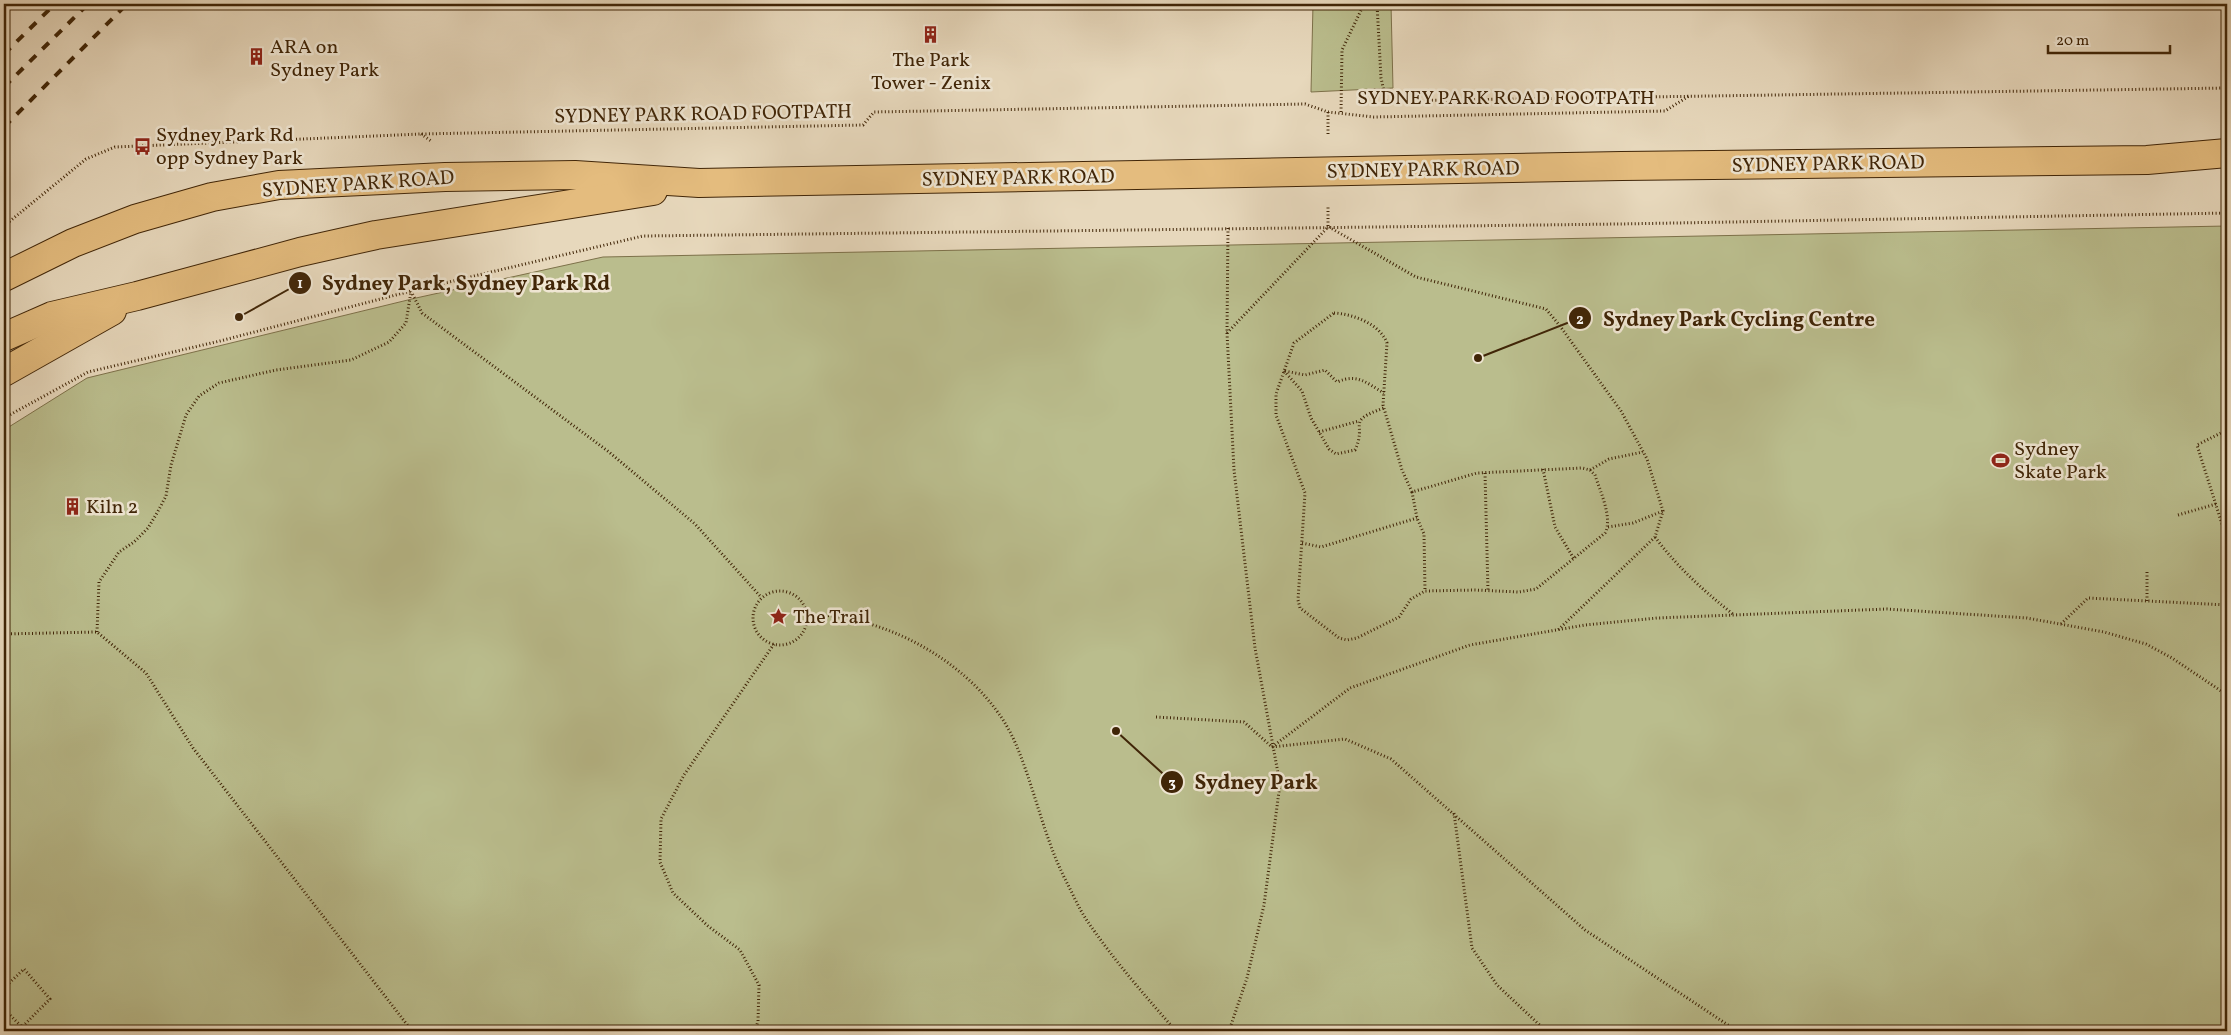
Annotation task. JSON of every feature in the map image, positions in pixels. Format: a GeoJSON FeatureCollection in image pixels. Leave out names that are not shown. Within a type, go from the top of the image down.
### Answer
{"type":"FeatureCollection","features":[{"type":"Feature","properties":{"kind":"main road","name":"SYDNEY PARK ROAD"},"geometry":{"type":"LineString","coordinates":[[4,277],[73,243],[135,219],[212,197],[279,185],[445,177],[575,175],[699,183],[1622,166],[2148,160],[2227,153]]}},
{"type":"Feature","properties":{"kind":"main road","name":"SYDNEY PARK ROAD"},"geometry":{"type":"LineString","coordinates":[[2148,160],[2227,166]]}},
{"type":"Feature","properties":{"kind":"main road","name":"SYDNEY PARK ROAD"},"geometry":{"type":"LineString","coordinates":[[4,337],[52,316],[138,296],[272,259],[376,235],[699,183]]}},
{"type":"Feature","properties":{"kind":"main road","name":"SYDNEY PARK ROAD"},"geometry":{"type":"LineString","coordinates":[[4,372],[138,296]]}},
{"type":"Feature","properties":{"kind":"path"},"geometry":{"type":"LineString","coordinates":[[1341,112],[1342,50],[1364,4]]}},
{"type":"Feature","properties":{"kind":"path"},"geometry":{"type":"LineString","coordinates":[[1377,4],[1381,78],[1386,101],[2227,88]]}},
{"type":"Feature","properties":{"kind":"path","name":"SYDNEY PARK ROAD FOOTPATH"},"geometry":{"type":"LineString","coordinates":[[4,226],[86,159],[115,147],[421,134],[862,125],[874,112],[1306,104],[1328,112],[1374,117],[1665,111],[1689,96]]}},
{"type":"Feature","properties":{"kind":"path"},"geometry":{"type":"LineString","coordinates":[[1328,112],[1328,130]]}},
{"type":"Feature","properties":{"kind":"path"},"geometry":{"type":"LineString","coordinates":[[1227,333],[1328,226],[1328,204]]}},
{"type":"Feature","properties":{"kind":"path"},"geometry":{"type":"LineString","coordinates":[[4,418],[88,372],[220,341],[411,290],[643,236],[2227,213]]}},
{"type":"Feature","properties":{"kind":"path"},"geometry":{"type":"LineString","coordinates":[[1328,226],[1416,278],[1546,309],[1621,410],[1647,459],[1663,511],[1655,537],[1558,630]]}},
{"type":"Feature","properties":{"kind":"path"},"geometry":{"type":"LineString","coordinates":[[1228,228],[1227,333],[1234,470],[1255,648],[1280,784],[1264,905],[1247,978],[1229,1031]]}},
{"type":"Feature","properties":{"kind":"path"},"geometry":{"type":"LineString","coordinates":[[411,290],[422,313],[609,452],[695,524],[762,597]]}},
{"type":"Feature","properties":{"kind":"path"},"geometry":{"type":"LineString","coordinates":[[97,632],[100,582],[119,552],[134,542],[148,528],[157,513],[166,496],[171,464],[186,415],[200,396],[219,382],[276,370],[352,360],[389,342],[406,323],[411,290]]}},
{"type":"Feature","properties":{"kind":"path"},"geometry":{"type":"LineString","coordinates":[[1412,492],[1467,474],[1582,468],[1590,470],[1595,475],[1608,527],[1605,533],[1536,589],[1519,592],[1425,591],[1411,599],[1399,617],[1357,638],[1347,640],[1339,638],[1300,608],[1298,600],[1305,493],[1276,415],[1276,394],[1294,343],[1334,313],[1348,314],[1378,329],[1384,334],[1387,343],[1384,408],[1402,470],[1412,492],[1417,518],[1424,534],[1425,591]]}},
{"type":"Feature","properties":{"kind":"path"},"geometry":{"type":"LineString","coordinates":[[1284,371],[1305,375],[1325,370],[1337,382],[1348,377],[1354,377],[1384,393]]}},
{"type":"Feature","properties":{"kind":"path"},"geometry":{"type":"LineString","coordinates":[[1284,371],[1302,391],[1311,418],[1329,449],[1336,454],[1355,450],[1358,444],[1360,420]]}},
{"type":"Feature","properties":{"kind":"path"},"geometry":{"type":"LineString","coordinates":[[1319,432],[1360,420],[1365,415],[1384,408]]}},
{"type":"Feature","properties":{"kind":"path"},"geometry":{"type":"LineString","coordinates":[[2227,430],[2197,445],[2227,540]]}},
{"type":"Feature","properties":{"kind":"path"},"geometry":{"type":"LineString","coordinates":[[1590,470],[1608,459],[1643,452]]}},
{"type":"Feature","properties":{"kind":"path"},"geometry":{"type":"LineString","coordinates":[[1543,469],[1555,527],[1574,559]]}},
{"type":"Feature","properties":{"kind":"path"},"geometry":{"type":"LineString","coordinates":[[1486,472],[1488,591]]}},
{"type":"Feature","properties":{"kind":"path"},"geometry":{"type":"LineString","coordinates":[[2178,515],[2216,504]]}},
{"type":"Feature","properties":{"kind":"path"},"geometry":{"type":"LineString","coordinates":[[1608,527],[1633,523],[1663,511]]}},
{"type":"Feature","properties":{"kind":"path"},"geometry":{"type":"LineString","coordinates":[[1302,543],[1321,546],[1417,518]]}},
{"type":"Feature","properties":{"kind":"path"},"geometry":{"type":"LineString","coordinates":[[1655,537],[1672,560],[1697,586],[1734,615]]}},
{"type":"Feature","properties":{"kind":"path"},"geometry":{"type":"LineString","coordinates":[[2147,572],[2147,601]]}},
{"type":"Feature","properties":{"kind":"path"},"geometry":{"type":"LineString","coordinates":[[778,590],[794,594],[801,599],[807,615],[807,624],[798,639],[782,645],[766,641],[760,635],[753,620],[754,612],[762,597],[778,590]]}},
{"type":"Feature","properties":{"kind":"path"},"geometry":{"type":"LineString","coordinates":[[2061,624],[2088,598],[2227,605]]}},
{"type":"Feature","properties":{"kind":"path"},"geometry":{"type":"LineString","coordinates":[[1272,747],[1350,688],[1470,645],[1558,630],[1657,618],[1888,609],[2027,618],[2104,632],[2146,644],[2172,658],[2227,695]]}},
{"type":"Feature","properties":{"kind":"path"},"geometry":{"type":"LineString","coordinates":[[807,615],[838,616],[896,634],[940,656],[977,686],[1014,739],[1064,876],[1086,919],[1149,1000],[1176,1031]]}},
{"type":"Feature","properties":{"kind":"path"},"geometry":{"type":"LineString","coordinates":[[4,634],[97,632],[146,673],[193,748],[412,1031]]}},
{"type":"Feature","properties":{"kind":"path"},"geometry":{"type":"LineString","coordinates":[[755,1031],[758,1021],[759,985],[740,950],[708,926],[673,893],[660,862],[661,819],[684,775],[774,644]]}},
{"type":"Feature","properties":{"kind":"path"},"geometry":{"type":"LineString","coordinates":[[1156,717],[1244,722],[1272,747],[1345,739],[1391,759],[1585,930],[1737,1031]]}},
{"type":"Feature","properties":{"kind":"path"},"geometry":{"type":"LineString","coordinates":[[1454,813],[1472,948],[1497,985],[1546,1031]]}},
{"type":"Feature","properties":{"kind":"path"},"geometry":{"type":"LineString","coordinates":[[4,988],[24,969],[50,999],[22,1026],[4,1009]]}},
{"type":"Feature","properties":{"kind":"green space"},"geometry":{"type":"Polygon","coordinates":[[[1313,4],[1391,4],[1393,88],[1311,92],[1313,4]]]}},
{"type":"Feature","properties":{"kind":"green space"},"geometry":{"type":"Polygon","coordinates":[[[2227,226],[2227,1031],[4,1031],[4,430],[87,378],[416,298],[603,257],[2227,226]]]}},
{"type":"Feature","properties":{"kind":"railway"},"geometry":{"type":"LineString","coordinates":[[4,7],[7,4]]}},
{"type":"Feature","properties":{"kind":"railway"},"geometry":{"type":"LineString","coordinates":[[4,54],[55,4]]}},
{"type":"Feature","properties":{"kind":"railway"},"geometry":{"type":"LineString","coordinates":[[4,87],[88,4]]}},
{"type":"Feature","properties":{"kind":"railway"},"geometry":{"type":"LineString","coordinates":[[4,127],[127,4]]}},
{"type":"Feature","properties":{"kind":"place","name":"The Park Tower - Zenix"},"geometry":{"type":"Point","coordinates":[931,35]}},
{"type":"Feature","properties":{"kind":"place","name":"ARA on Sydney Park"},"geometry":{"type":"Point","coordinates":[256,57]}},
{"type":"Feature","properties":{"kind":"place","name":"Sydney Park Rd opp Sydney Park"},"geometry":{"type":"Point","coordinates":[142,146]}},
{"type":"Feature","properties":{"kind":"place","name":"Sydney Park, Sydney Park Rd"},"geometry":{"type":"Point","coordinates":[239,317]}},
{"type":"Feature","properties":{"kind":"place","name":"Sydney Park Cycling Centre"},"geometry":{"type":"Point","coordinates":[1478,358]}},
{"type":"Feature","properties":{"kind":"place","name":"Sydney Skate Park"},"geometry":{"type":"Point","coordinates":[2000,460]}},
{"type":"Feature","properties":{"kind":"place","name":"Kiln 2"},"geometry":{"type":"Point","coordinates":[72,506]}},
{"type":"Feature","properties":{"kind":"place","name":"The Trail"},"geometry":{"type":"Point","coordinates":[779,616]}},
{"type":"Feature","properties":{"kind":"place","name":"Sydney Park"},"geometry":{"type":"Point","coordinates":[1116,731]}}]}
